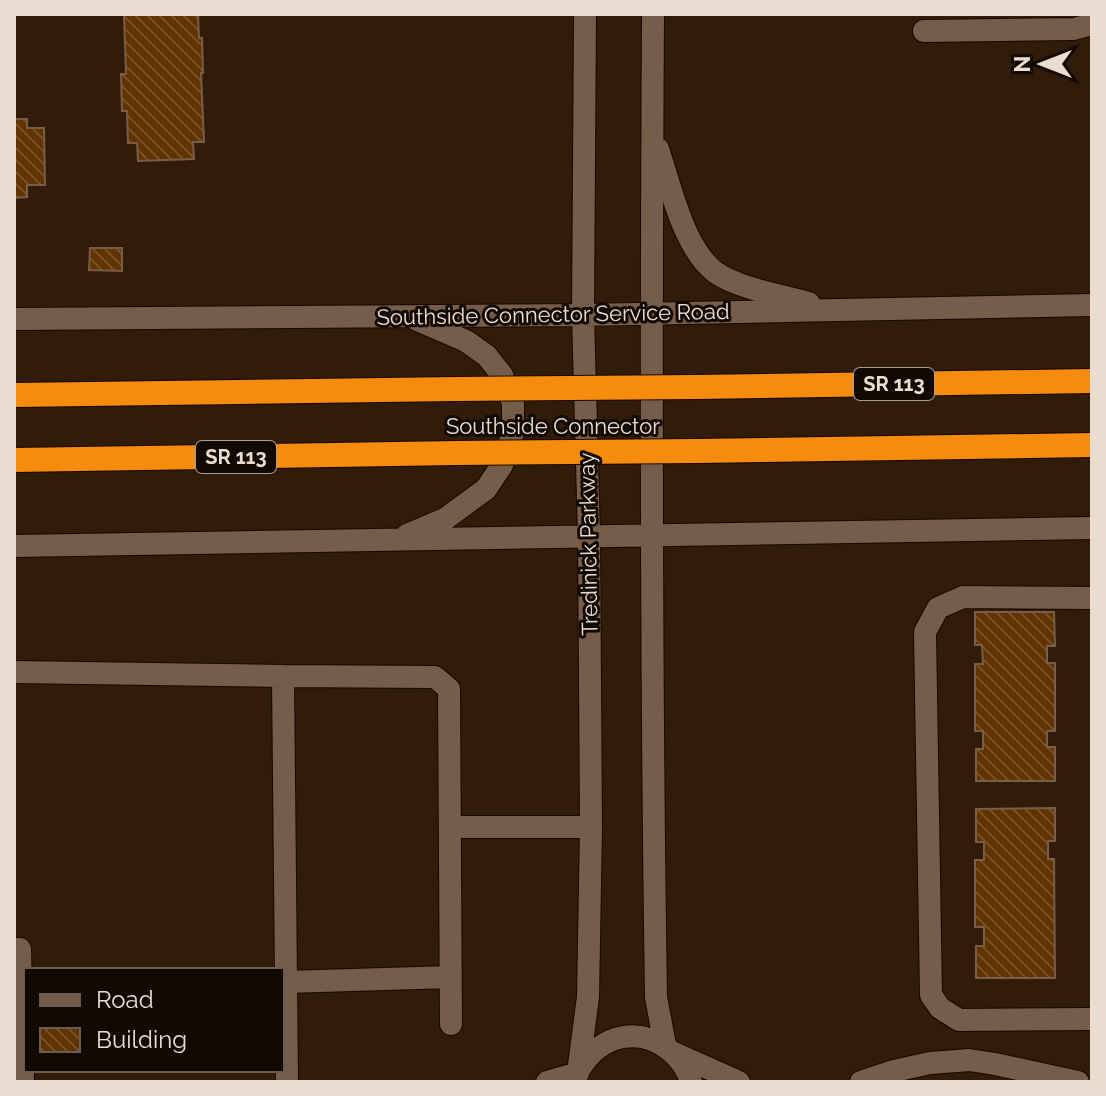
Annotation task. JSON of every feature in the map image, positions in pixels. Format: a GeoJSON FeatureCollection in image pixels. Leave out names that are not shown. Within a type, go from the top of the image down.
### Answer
{"type":"FeatureCollection","features":[{"type":"Feature","properties":{"kind":"highway","name":"Southside Connector"},"geometry":{"type":"LineString","coordinates":[[14,395],[1092,381]]}},
{"type":"Feature","properties":{"kind":"highway","name":"Southside Connector"},"geometry":{"type":"LineString","coordinates":[[14,460],[1092,445]]}},
{"type":"Feature","properties":{"kind":"street","name":"Tredinick Parkway"},"geometry":{"type":"LineString","coordinates":[[577,1078],[588,997],[591,827],[589,536],[583,315],[585,14]]}},
{"type":"Feature","properties":{"kind":"street"},"geometry":{"type":"LineString","coordinates":[[653,14],[651,626],[656,997],[669,1049],[683,1063],[691,1082]]}},
{"type":"Feature","properties":{"kind":"street"},"geometry":{"type":"LineString","coordinates":[[924,31],[1074,29],[1092,24]]}},
{"type":"Feature","properties":{"kind":"street"},"geometry":{"type":"LineString","coordinates":[[652,131],[684,228],[697,255],[716,272],[733,281],[834,310]]}},
{"type":"Feature","properties":{"kind":"street","name":"Southside Connector Service Road"},"geometry":{"type":"LineString","coordinates":[[14,319],[583,315],[1092,305]]}},
{"type":"Feature","properties":{"kind":"street"},"geometry":{"type":"LineString","coordinates":[[395,540],[445,519],[486,489],[502,465],[513,433],[513,403],[502,375],[487,356],[466,341],[409,317]]}},
{"type":"Feature","properties":{"kind":"street"},"geometry":{"type":"LineString","coordinates":[[14,546],[1092,528]]}},
{"type":"Feature","properties":{"kind":"street"},"geometry":{"type":"LineString","coordinates":[[1092,598],[963,597],[938,608],[925,632],[931,995],[940,1008],[959,1020],[1092,1019]]}},
{"type":"Feature","properties":{"kind":"street"},"geometry":{"type":"LineString","coordinates":[[14,672],[435,677],[449,689],[451,1024]]}},
{"type":"Feature","properties":{"kind":"street"},"geometry":{"type":"LineString","coordinates":[[283,676],[287,1082]]}},
{"type":"Feature","properties":{"kind":"street"},"geometry":{"type":"LineString","coordinates":[[451,827],[591,827]]}},
{"type":"Feature","properties":{"kind":"street"},"geometry":{"type":"LineString","coordinates":[[14,949],[20,949],[23,1082]]}},
{"type":"Feature","properties":{"kind":"street"},"geometry":{"type":"LineString","coordinates":[[286,982],[451,977]]}},
{"type":"Feature","properties":{"kind":"street"},"geometry":{"type":"LineString","coordinates":[[547,1082],[577,1078],[586,1059],[599,1047],[615,1039],[632,1036],[649,1038],[739,1082]]}},
{"type":"Feature","properties":{"kind":"street"},"geometry":{"type":"LineString","coordinates":[[861,1082],[894,1071],[930,1072],[969,1060],[1011,1075],[1078,1082]]}},
{"type":"Feature","properties":{"kind":"building"},"geometry":{"type":"Polygon","coordinates":[[[124,14],[198,14],[199,38],[202,38],[204,142],[193,142],[194,159],[138,161],[137,143],[128,143],[127,111],[122,111],[121,74],[126,74],[124,14]]]}},
{"type":"Feature","properties":{"kind":"building"},"geometry":{"type":"Polygon","coordinates":[[[14,119],[27,119],[27,128],[44,128],[45,185],[27,185],[27,197],[14,198],[14,119]]]}},
{"type":"Feature","properties":{"kind":"building"},"geometry":{"type":"Polygon","coordinates":[[[90,248],[122,248],[122,271],[89,270],[90,248]]]}},
{"type":"Feature","properties":{"kind":"building"},"geometry":{"type":"Polygon","coordinates":[[[975,612],[1054,612],[1055,646],[1047,646],[1047,663],[1055,663],[1055,731],[1047,731],[1047,747],[1055,747],[1055,781],[976,781],[976,749],[983,749],[983,731],[975,731],[975,664],[983,664],[982,645],[975,645],[975,612]]]}},
{"type":"Feature","properties":{"kind":"building"},"geometry":{"type":"Polygon","coordinates":[[[1055,808],[1055,841],[1048,841],[1048,859],[1054,859],[1055,978],[976,978],[976,946],[984,946],[984,927],[975,927],[975,860],[984,860],[984,842],[976,842],[976,809],[1055,808]]]}}]}
